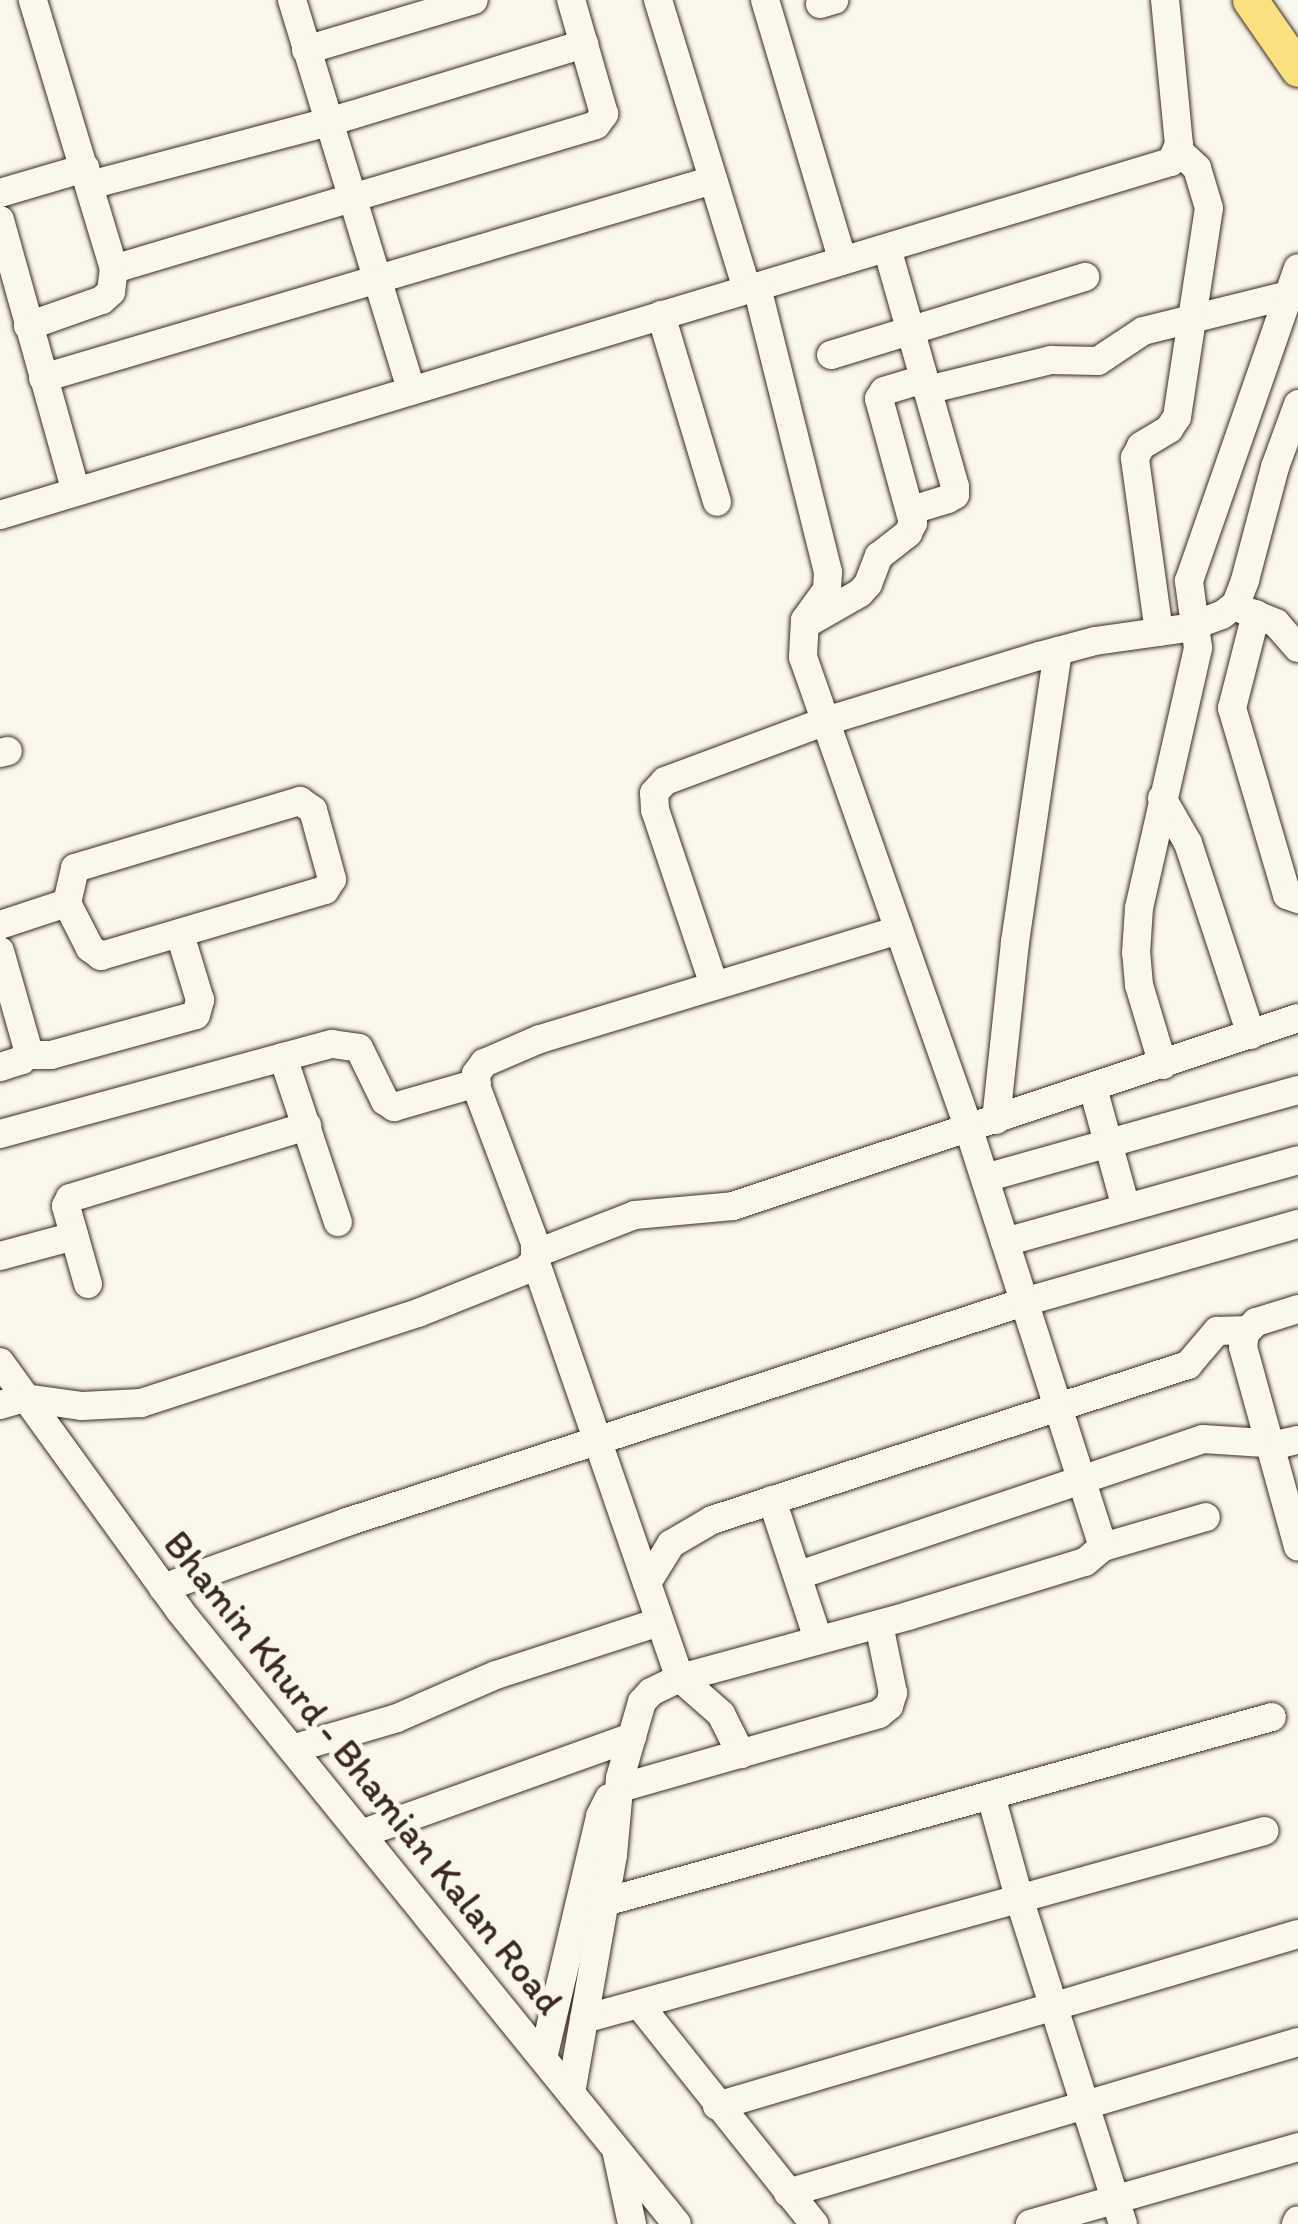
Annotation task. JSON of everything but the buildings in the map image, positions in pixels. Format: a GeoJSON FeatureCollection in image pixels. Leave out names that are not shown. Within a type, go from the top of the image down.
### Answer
{"type":"FeatureCollection","features":[{"type":"Feature","properties":{"kind":"main road"},"geometry":{"type":"LineString","coordinates":[[1254,2],[1298,70]]}},
{"type":"Feature","properties":{"kind":"street"},"geometry":{"type":"LineString","coordinates":[[28,326],[102,300],[111,292],[114,269],[32,0]]}},
{"type":"Feature","properties":{"kind":"street"},"geometry":{"type":"LineString","coordinates":[[292,0],[411,390]]}},
{"type":"Feature","properties":{"kind":"street"},"geometry":{"type":"LineString","coordinates":[[306,50],[474,0]]}},
{"type":"Feature","properties":{"kind":"street"},"geometry":{"type":"LineString","coordinates":[[114,269],[596,125],[604,114],[571,0]]}},
{"type":"Feature","properties":{"kind":"street"},"geometry":{"type":"LineString","coordinates":[[658,0],[713,180],[752,288],[828,572],[827,590],[804,624],[803,657],[985,1178],[1104,1547]]}},
{"type":"Feature","properties":{"kind":"street"},"geometry":{"type":"LineString","coordinates":[[765,0],[843,261]]}},
{"type":"Feature","properties":{"kind":"street"},"geometry":{"type":"LineString","coordinates":[[0,515],[1171,162],[1178,150],[1165,0]]}},
{"type":"Feature","properties":{"kind":"street"},"geometry":{"type":"LineString","coordinates":[[0,193],[328,122],[584,44]]}},
{"type":"Feature","properties":{"kind":"street"},"geometry":{"type":"LineString","coordinates":[[1159,632],[1135,458],[1142,446],[1170,429],[1177,417],[1209,208],[1197,168],[1178,150]]}},
{"type":"Feature","properties":{"kind":"street"},"geometry":{"type":"LineString","coordinates":[[43,378],[713,180]]}},
{"type":"Feature","properties":{"kind":"street"},"geometry":{"type":"LineString","coordinates":[[0,220],[76,492]]}},
{"type":"Feature","properties":{"kind":"street"},"geometry":{"type":"LineString","coordinates":[[887,248],[955,495],[912,510]]}},
{"type":"Feature","properties":{"kind":"street"},"geometry":{"type":"LineString","coordinates":[[1163,1065],[1140,985],[1136,954],[1139,908],[1198,648],[1188,600],[1194,561],[1298,268]]}},
{"type":"Feature","properties":{"kind":"street"},"geometry":{"type":"LineString","coordinates":[[832,355],[1085,277]]}},
{"type":"Feature","properties":{"kind":"street"},"geometry":{"type":"LineString","coordinates":[[804,624],[868,584],[879,556],[908,534],[912,510],[878,399],[884,391],[1052,360],[1098,361],[1142,331],[1291,295]]}},
{"type":"Feature","properties":{"kind":"street"},"geometry":{"type":"LineString","coordinates":[[661,316],[717,502]]}},
{"type":"Feature","properties":{"kind":"street"},"geometry":{"type":"LineString","coordinates":[[1298,404],[1274,466],[1245,580],[1232,693],[1232,708],[1281,877],[1288,895],[1298,899]]}},
{"type":"Feature","properties":{"kind":"street"},"geometry":{"type":"LineString","coordinates":[[714,985],[654,810],[654,793],[664,781],[826,721],[1058,651],[1196,626],[1244,610],[1276,623],[1298,648]]}},
{"type":"Feature","properties":{"kind":"street"},"geometry":{"type":"LineString","coordinates":[[996,1120],[1014,942],[1058,651]]}},
{"type":"Feature","properties":{"kind":"street"},"geometry":{"type":"LineString","coordinates":[[1162,798],[1188,843],[1251,1034]]}},
{"type":"Feature","properties":{"kind":"street"},"geometry":{"type":"LineString","coordinates":[[300,802],[309,804],[331,885],[180,934],[101,956],[90,948],[67,902],[75,868],[300,802]]}},
{"type":"Feature","properties":{"kind":"street"},"geometry":{"type":"LineString","coordinates":[[0,925],[67,902]]}},
{"type":"Feature","properties":{"kind":"street"},"geometry":{"type":"LineString","coordinates":[[741,1754],[721,1714],[680,1678],[476,1074],[484,1063],[504,1052],[899,930]]}},
{"type":"Feature","properties":{"kind":"street"},"geometry":{"type":"LineString","coordinates":[[0,1067],[28,1056],[51,1055],[196,1015],[200,1000],[180,934]]}},
{"type":"Feature","properties":{"kind":"street"},"geometry":{"type":"LineString","coordinates":[[0,951],[7,1002],[28,1056]]}},
{"type":"Feature","properties":{"kind":"street"},"geometry":{"type":"LineString","coordinates":[[12,1402],[82,1406],[142,1403],[418,1313],[526,1270],[536,1256],[616,1220],[733,1206],[1298,1018]]}},
{"type":"Feature","properties":{"kind":"street"},"geometry":{"type":"LineString","coordinates":[[0,1134],[332,1044],[348,1043],[359,1048],[385,1101],[394,1107],[477,1083]]}},
{"type":"Feature","properties":{"kind":"street"},"geometry":{"type":"LineString","coordinates":[[283,1057],[338,1222]]}},
{"type":"Feature","properties":{"kind":"street"},"geometry":{"type":"LineString","coordinates":[[1093,1088],[1126,1208]]}},
{"type":"Feature","properties":{"kind":"street"},"geometry":{"type":"LineString","coordinates":[[985,1178],[1298,1090]]}},
{"type":"Feature","properties":{"kind":"street"},"geometry":{"type":"LineString","coordinates":[[88,1284],[66,1206],[70,1198],[307,1126]]}},
{"type":"Feature","properties":{"kind":"street"},"geometry":{"type":"LineString","coordinates":[[1005,1242],[1298,1160]]}},
{"type":"Feature","properties":{"kind":"street"},"geometry":{"type":"LineString","coordinates":[[163,1588],[1024,1302],[1298,1224]]}},
{"type":"Feature","properties":{"kind":"street"},"geometry":{"type":"LineString","coordinates":[[0,1256],[74,1236]]}},
{"type":"Feature","properties":{"kind":"street"},"geometry":{"type":"LineString","coordinates":[[1296,1531],[1243,1346],[1248,1330],[1256,1322],[1298,1310]]}},
{"type":"Feature","properties":{"kind":"street"},"geometry":{"type":"LineString","coordinates":[[646,1583],[671,1544],[688,1533],[772,1500],[1188,1364],[1217,1331],[1248,1330]]}},
{"type":"Feature","properties":{"kind":"street","name":"Bhamin Khurd - Bhamian Kalan Road"},"geometry":{"type":"LineString","coordinates":[[0,1362],[12,1402],[678,2224]]}},
{"type":"Feature","properties":{"kind":"street"},"geometry":{"type":"LineString","coordinates":[[799,1574],[1203,1438],[1268,1444],[1298,1440]]}},
{"type":"Feature","properties":{"kind":"street"},"geometry":{"type":"LineString","coordinates":[[772,1500],[818,1639]]}},
{"type":"Feature","properties":{"kind":"street"},"geometry":{"type":"LineString","coordinates":[[572,2093],[605,1902],[620,1783],[642,1702],[659,1686],[1085,1562],[1104,1547],[1206,1517]]}},
{"type":"Feature","properties":{"kind":"street"},"geometry":{"type":"LineString","coordinates":[[292,1750],[397,1718],[496,1675],[659,1622]]}},
{"type":"Feature","properties":{"kind":"street"},"geometry":{"type":"LineString","coordinates":[[543,2058],[600,1816],[620,1783],[741,1754],[878,1714],[890,1706],[893,1693],[879,1624]]}},
{"type":"Feature","properties":{"kind":"street"},"geometry":{"type":"LineString","coordinates":[[605,1902],[1272,1718]]}},
{"type":"Feature","properties":{"kind":"street"},"geometry":{"type":"LineString","coordinates":[[360,1834],[632,1737]]}},
{"type":"Feature","properties":{"kind":"street"},"geometry":{"type":"LineString","coordinates":[[992,1796],[1019,1898],[1119,2212]]}},
{"type":"Feature","properties":{"kind":"street"},"geometry":{"type":"LineString","coordinates":[[584,2019],[641,2007],[1264,1831]]}},
{"type":"Feature","properties":{"kind":"street"},"geometry":{"type":"LineString","coordinates":[[717,2106],[1298,1934]]}},
{"type":"Feature","properties":{"kind":"street"},"geometry":{"type":"LineString","coordinates":[[641,2007],[814,2224]]}},
{"type":"Feature","properties":{"kind":"street"},"geometry":{"type":"LineString","coordinates":[[788,2193],[1298,2042]]}},
{"type":"Feature","properties":{"kind":"street"},"geometry":{"type":"LineString","coordinates":[[616,2147],[632,2224]]}},
{"type":"Feature","properties":{"kind":"street"},"geometry":{"type":"LineString","coordinates":[[1030,2224],[1119,2212],[1298,2147]]}}]}
